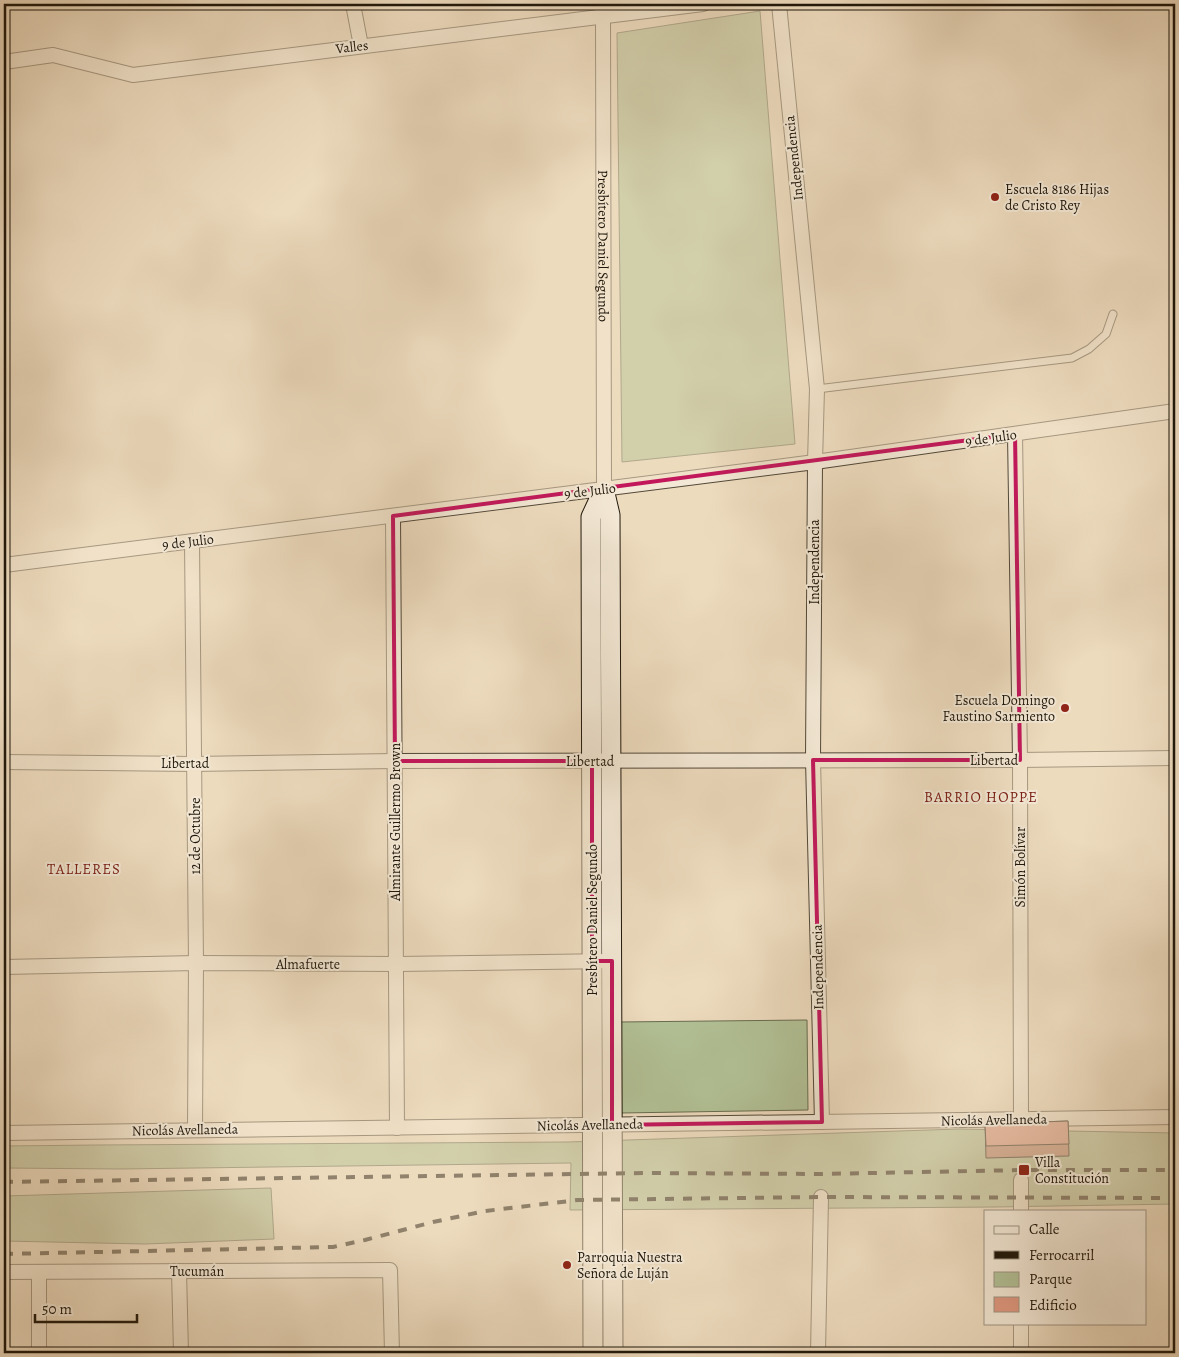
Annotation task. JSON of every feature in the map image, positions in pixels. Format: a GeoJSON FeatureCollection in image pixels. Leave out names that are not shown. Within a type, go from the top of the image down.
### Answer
{"type":"FeatureCollection","features":[{"type":"Feature","properties":{"kind":"main road","name":"Presbítero Daniel Segundo"},"geometry":{"type":"LineString","coordinates":[[593,1353],[591,517],[604,489]]}},
{"type":"Feature","properties":{"kind":"main road","name":"Presbítero Daniel Segundo"},"geometry":{"type":"LineString","coordinates":[[604,489],[610,515],[613,1353]]}},
{"type":"Feature","properties":{"kind":"street"},"geometry":{"type":"LineString","coordinates":[[353,4],[361,46]]}},
{"type":"Feature","properties":{"kind":"street","name":"Valles"},"geometry":{"type":"LineString","coordinates":[[4,62],[53,55],[133,75],[361,46],[602,10],[703,4]]}},
{"type":"Feature","properties":{"kind":"street","name":"Independencia"},"geometry":{"type":"LineString","coordinates":[[779,4],[817,389],[813,760],[822,1122]]}},
{"type":"Feature","properties":{"kind":"street","name":"Presbítero Daniel Segundo"},"geometry":{"type":"LineString","coordinates":[[602,10],[604,489]]}},
{"type":"Feature","properties":{"kind":"street","name":"9 de Julio"},"geometry":{"type":"LineString","coordinates":[[4,565],[815,462],[1175,411]]}},
{"type":"Feature","properties":{"kind":"street","name":"Simón Bolívar"},"geometry":{"type":"LineString","coordinates":[[1015,434],[1020,760],[1021,1119]]}},
{"type":"Feature","properties":{"kind":"street","name":"Almirante Guillermo Brown"},"geometry":{"type":"LineString","coordinates":[[393,516],[397,1128]]}},
{"type":"Feature","properties":{"kind":"street","name":"12 de Octubre"},"geometry":{"type":"LineString","coordinates":[[192,542],[196,963],[195,1130]]}},
{"type":"Feature","properties":{"kind":"street","name":"Libertad"},"geometry":{"type":"LineString","coordinates":[[4,762],[194,764],[395,761],[611,762],[1175,758]]}},
{"type":"Feature","properties":{"kind":"street","name":"Almafuerte"},"geometry":{"type":"LineString","coordinates":[[4,967],[196,963],[396,964],[612,961]]}},
{"type":"Feature","properties":{"kind":"street","name":"Nicolás Avellaneda"},"geometry":{"type":"LineString","coordinates":[[4,1133],[1175,1117]]}},
{"type":"Feature","properties":{"kind":"street"},"geometry":{"type":"LineString","coordinates":[[1021,1180],[1021,1210]]}},
{"type":"Feature","properties":{"kind":"street"},"geometry":{"type":"LineString","coordinates":[[818,1353],[821,1197]]}},
{"type":"Feature","properties":{"kind":"street","name":"Tucumán"},"geometry":{"type":"LineString","coordinates":[[4,1272],[390,1270],[392,1353]]}},
{"type":"Feature","properties":{"kind":"street"},"geometry":{"type":"LineString","coordinates":[[179,1271],[181,1353]]}},
{"type":"Feature","properties":{"kind":"street"},"geometry":{"type":"LineString","coordinates":[[39,1272],[39,1353]]}},
{"type":"Feature","properties":{"kind":"street"},"geometry":{"type":"LineString","coordinates":[[1021,1324],[1021,1353]]}},
{"type":"Feature","properties":{"kind":"lane"},"geometry":{"type":"LineString","coordinates":[[817,389],[1072,358],[1089,349],[1106,334],[1113,314]]}},
{"type":"Feature","properties":{"kind":"highlighted area"},"geometry":{"type":"Polygon","coordinates":[[[1015,434],[1020,760],[813,760],[822,1122],[612,1125],[612,961],[592,961],[592,761],[395,761],[393,516],[1015,434]]]}},
{"type":"Feature","properties":{"kind":"green space"},"geometry":{"type":"Polygon","coordinates":[[[760,11],[795,444],[622,462],[617,33],[760,11]]]}},
{"type":"Feature","properties":{"kind":"green space"},"geometry":{"type":"Polygon","coordinates":[[[807,1020],[808,1110],[621,1113],[619,1022],[807,1020]]]}},
{"type":"Feature","properties":{"kind":"green space"},"geometry":{"type":"Polygon","coordinates":[[[959,1129],[1175,1133],[1175,1204],[570,1210],[571,1163],[120,1169],[4,1168],[4,1146],[568,1142],[959,1129]]]}},
{"type":"Feature","properties":{"kind":"green space"},"geometry":{"type":"Polygon","coordinates":[[[271,1188],[274,1239],[145,1244],[4,1241],[4,1196],[271,1188]]]}},
{"type":"Feature","properties":{"kind":"building"},"geometry":{"type":"Polygon","coordinates":[[[1068,1121],[1069,1144],[986,1146],[985,1124],[1068,1121]]]}},
{"type":"Feature","properties":{"kind":"railway"},"geometry":{"type":"LineString","coordinates":[[4,1182],[646,1173],[821,1174],[1024,1170],[1175,1170]]}},
{"type":"Feature","properties":{"kind":"railway"},"geometry":{"type":"LineString","coordinates":[[4,1254],[333,1247],[485,1211],[578,1200],[821,1197],[1175,1198]]}},
{"type":"Feature","properties":{"kind":"place","name":"Escuela 8186 Hijas de Cristo Rey"},"geometry":{"type":"Point","coordinates":[995,197]}},
{"type":"Feature","properties":{"kind":"place","name":"Escuela Domingo Faustino Sarmiento"},"geometry":{"type":"Point","coordinates":[1065,708]}},
{"type":"Feature","properties":{"kind":"place","name":"Villa Constitución"},"geometry":{"type":"Point","coordinates":[1024,1170]}},
{"type":"Feature","properties":{"kind":"place","name":"Parroquia Nuestra Señora de Luján"},"geometry":{"type":"Point","coordinates":[567,1265]}},
{"type":"Feature","properties":{"kind":"district","name":"BARRIO HOPPE"},"geometry":{"type":"Point","coordinates":[981,797]}},
{"type":"Feature","properties":{"kind":"district","name":"TALLERES"},"geometry":{"type":"Point","coordinates":[84,869]}}]}
